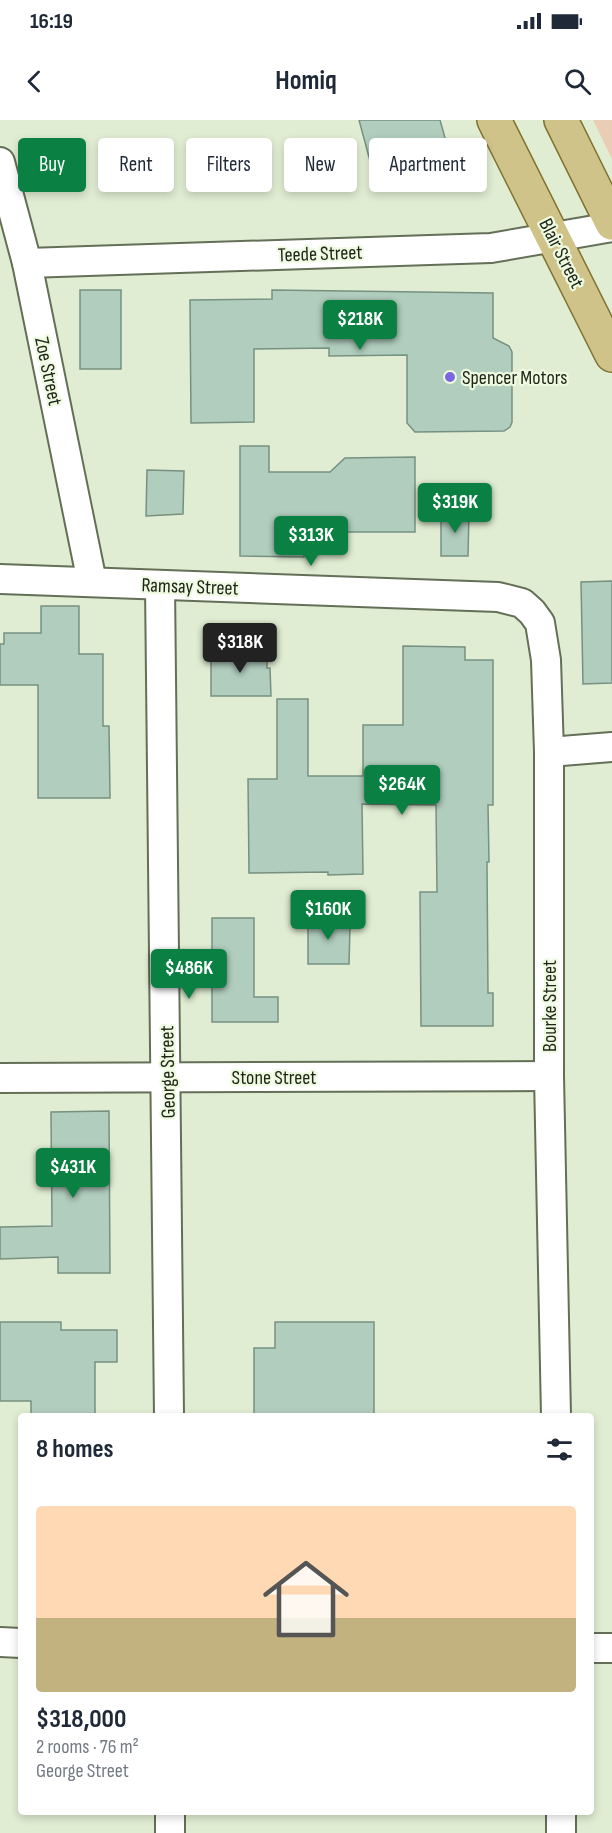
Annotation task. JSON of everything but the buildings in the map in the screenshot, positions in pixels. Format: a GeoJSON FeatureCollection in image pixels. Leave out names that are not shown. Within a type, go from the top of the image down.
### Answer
{"type":"FeatureCollection","features":[{"type":"Feature","properties":{"kind":"main road","name":"Blair Street"},"geometry":{"type":"LineString","coordinates":[[494,120],[612,355]]}},
{"type":"Feature","properties":{"kind":"main road"},"geometry":{"type":"LineString","coordinates":[[561,120],[612,225]]}},
{"type":"Feature","properties":{"kind":"street","name":"Zoe Street"},"geometry":{"type":"LineString","coordinates":[[0,162],[27,263],[92,582]]}},
{"type":"Feature","properties":{"kind":"street","name":"Teede Street"},"geometry":{"type":"LineString","coordinates":[[27,263],[491,248],[612,225]]}},
{"type":"Feature","properties":{"kind":"street","name":"Ramsay Street"},"geometry":{"type":"LineString","coordinates":[[0,579],[498,597],[522,603]]}},
{"type":"Feature","properties":{"kind":"street","name":"George Street"},"geometry":{"type":"LineString","coordinates":[[160,585],[169,1413]]}},
{"type":"Feature","properties":{"kind":"street","name":"Bourke Street"},"geometry":{"type":"LineString","coordinates":[[522,603],[540,623],[546,660],[549,752],[549,1076],[556,1413]]}},
{"type":"Feature","properties":{"kind":"street"},"geometry":{"type":"LineString","coordinates":[[549,752],[612,747]]}},
{"type":"Feature","properties":{"kind":"street","name":"Stone Street"},"geometry":{"type":"LineString","coordinates":[[0,1078],[549,1076]]}},
{"type":"Feature","properties":{"kind":"street"},"geometry":{"type":"LineString","coordinates":[[0,1642],[18,1643]]}},
{"type":"Feature","properties":{"kind":"street"},"geometry":{"type":"LineString","coordinates":[[594,1648],[612,1648]]}},
{"type":"Feature","properties":{"kind":"street"},"geometry":{"type":"LineString","coordinates":[[170,1815],[170,1833]]}},
{"type":"Feature","properties":{"kind":"street"},"geometry":{"type":"LineString","coordinates":[[561,1815],[561,1833]]}},
{"type":"Feature","properties":{"kind":"shaded area"},"geometry":{"type":"Polygon","coordinates":[[[593,120],[612,120],[612,159],[593,120]]]}},
{"type":"Feature","properties":{"kind":"place","name":"Spencer Motors"},"geometry":{"type":"Point","coordinates":[450,377]}}]}
